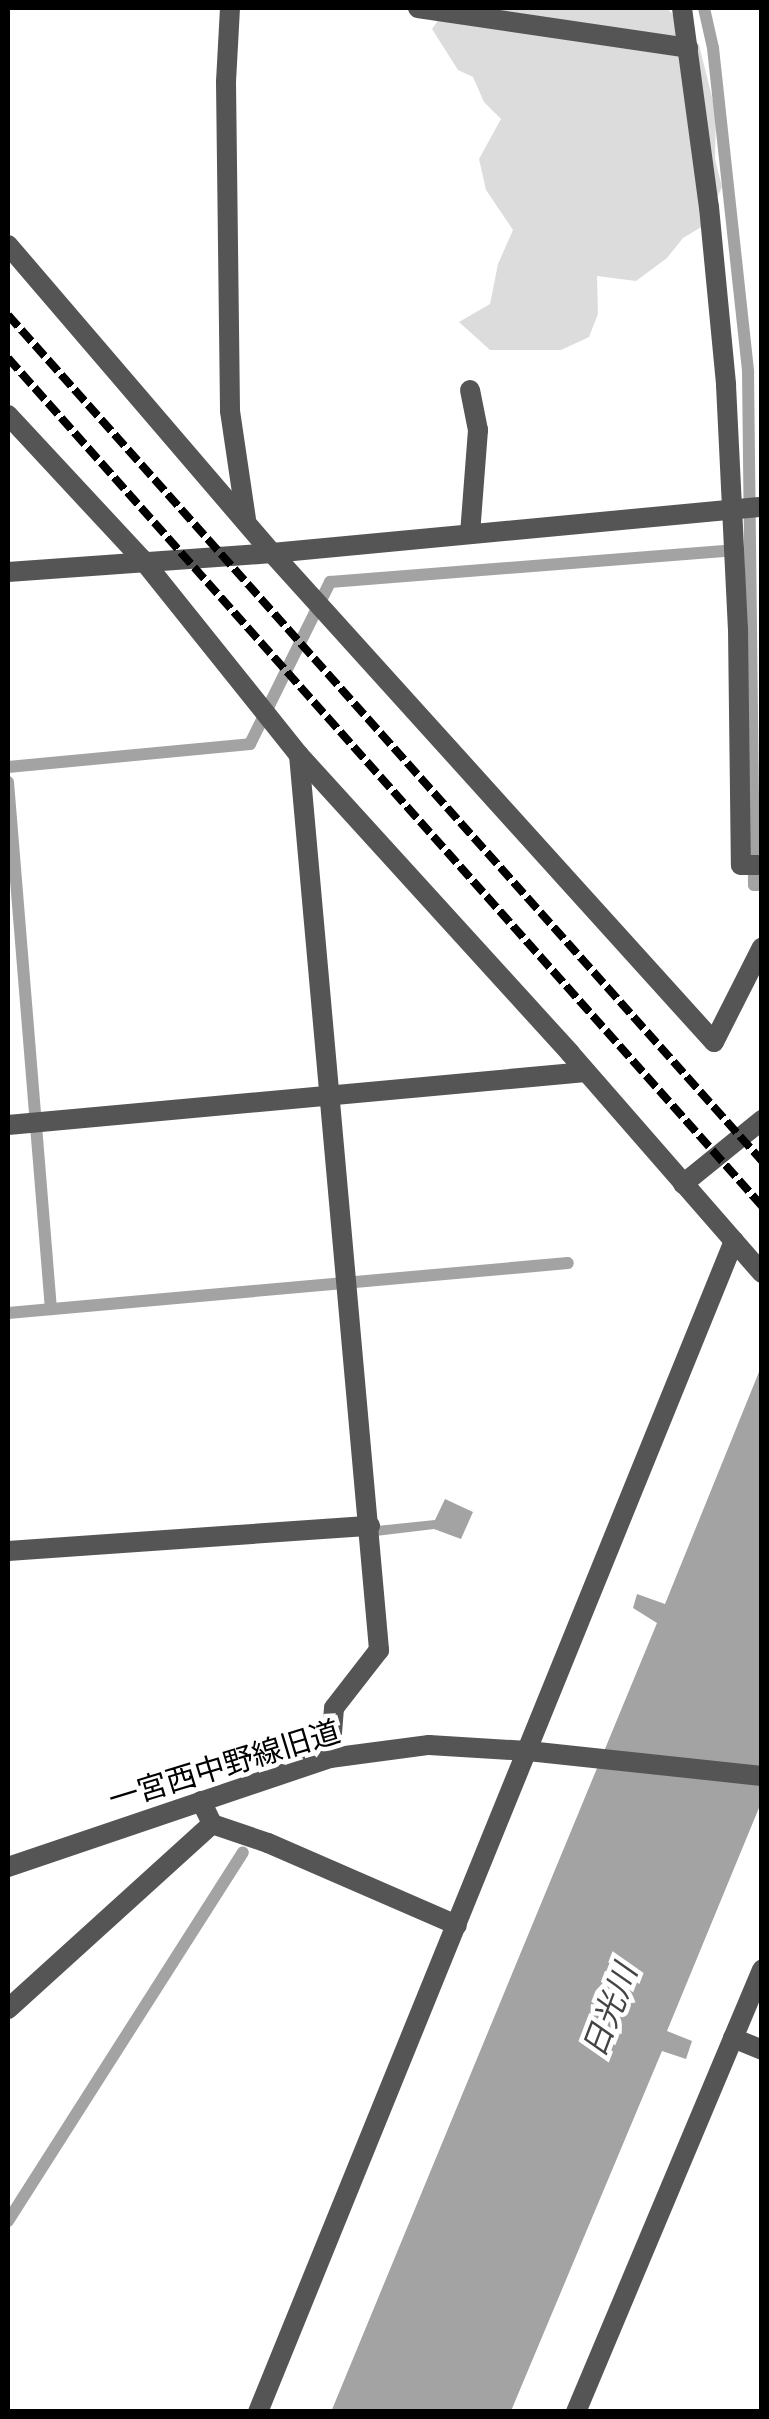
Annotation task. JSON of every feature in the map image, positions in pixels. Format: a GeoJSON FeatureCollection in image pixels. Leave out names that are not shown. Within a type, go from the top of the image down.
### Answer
{"type":"FeatureCollection","features":[{"type":"Feature","properties":{"kind":"street"},"geometry":{"type":"LineString","coordinates":[[230,8],[230,411],[246,521]]}},
{"type":"Feature","properties":{"kind":"street"},"geometry":{"type":"LineString","coordinates":[[418,8],[688,48]]}},
{"type":"Feature","properties":{"kind":"street"},"geometry":{"type":"LineString","coordinates":[[682,8],[710,207],[732,509],[741,865],[762,865]]}},
{"type":"Feature","properties":{"kind":"street"},"geometry":{"type":"LineString","coordinates":[[8,244],[272,553],[714,1042],[762,947]]}},
{"type":"Feature","properties":{"kind":"street"},"geometry":{"type":"LineString","coordinates":[[470,390],[478,430],[470,534]]}},
{"type":"Feature","properties":{"kind":"street"},"geometry":{"type":"LineString","coordinates":[[8,415],[142,560],[299,755],[762,1273]]}},
{"type":"Feature","properties":{"kind":"street"},"geometry":{"type":"LineString","coordinates":[[8,572],[272,553],[762,507]]}},
{"type":"Feature","properties":{"kind":"street"},"geometry":{"type":"LineString","coordinates":[[299,755],[379,1650],[334,1708],[330,1758]]}},
{"type":"Feature","properties":{"kind":"street"},"geometry":{"type":"LineString","coordinates":[[8,1125],[586,1072]]}},
{"type":"Feature","properties":{"kind":"street"},"geometry":{"type":"LineString","coordinates":[[683,1184],[762,1120]]}},
{"type":"Feature","properties":{"kind":"street"},"geometry":{"type":"LineString","coordinates":[[258,2412],[734,1241]]}},
{"type":"Feature","properties":{"kind":"street"},"geometry":{"type":"LineString","coordinates":[[8,1551],[370,1526]]}},
{"type":"Feature","properties":{"kind":"street","name":"一宮西中野線旧道"},"geometry":{"type":"LineString","coordinates":[[8,1868],[330,1758],[429,1745],[528,1751],[762,1776]]}},
{"type":"Feature","properties":{"kind":"street"},"geometry":{"type":"LineString","coordinates":[[201,1801],[212,1824],[457,1925]]}},
{"type":"Feature","properties":{"kind":"street"},"geometry":{"type":"LineString","coordinates":[[8,2010],[212,1824]]}},
{"type":"Feature","properties":{"kind":"street"},"geometry":{"type":"LineString","coordinates":[[576,2412],[762,1970]]}},
{"type":"Feature","properties":{"kind":"street"},"geometry":{"type":"LineString","coordinates":[[733,2038],[762,2050]]}},
{"type":"Feature","properties":{"kind":"shaded area"},"geometry":{"type":"Polygon","coordinates":[[[447,8],[668,9],[699,45],[716,113],[715,159],[722,187],[703,226],[683,238],[667,258],[636,281],[597,276],[598,314],[589,337],[561,350],[490,350],[459,322],[490,304],[498,264],[513,230],[486,190],[479,159],[501,119],[484,102],[473,77],[458,70],[432,29],[447,8]]]}},
{"type":"Feature","properties":{"kind":"water","name":"日光川"},"geometry":{"type":"Polygon","coordinates":[[[761,1367],[761,1803],[667,2031],[692,2041],[686,2059],[662,2051],[511,2411],[331,2412],[657,1623],[633,1608],[637,1594],[665,1604],[761,1367]]]}},
{"type":"Feature","properties":{"kind":"water"},"geometry":{"type":"Polygon","coordinates":[[[445,1499],[473,1512],[461,1539],[434,1529],[376,1536],[377,1526],[435,1520],[445,1499]]]}},
{"type":"Feature","properties":{"kind":"waterway"},"geometry":{"type":"LineString","coordinates":[[704,8],[713,48],[748,372],[754,885],[762,885]]}},
{"type":"Feature","properties":{"kind":"waterway"},"geometry":{"type":"LineString","coordinates":[[8,767],[250,744],[330,582],[737,550]]}},
{"type":"Feature","properties":{"kind":"waterway"},"geometry":{"type":"LineString","coordinates":[[8,782],[51,1309]]}},
{"type":"Feature","properties":{"kind":"waterway"},"geometry":{"type":"LineString","coordinates":[[8,1313],[568,1263]]}},
{"type":"Feature","properties":{"kind":"waterway"},"geometry":{"type":"LineString","coordinates":[[8,2221],[243,1852]]}},
{"type":"Feature","properties":{"kind":"railway"},"geometry":{"type":"LineString","coordinates":[[8,315],[762,1161]]}},
{"type":"Feature","properties":{"kind":"railway"},"geometry":{"type":"LineString","coordinates":[[8,358],[762,1206]]}}]}
